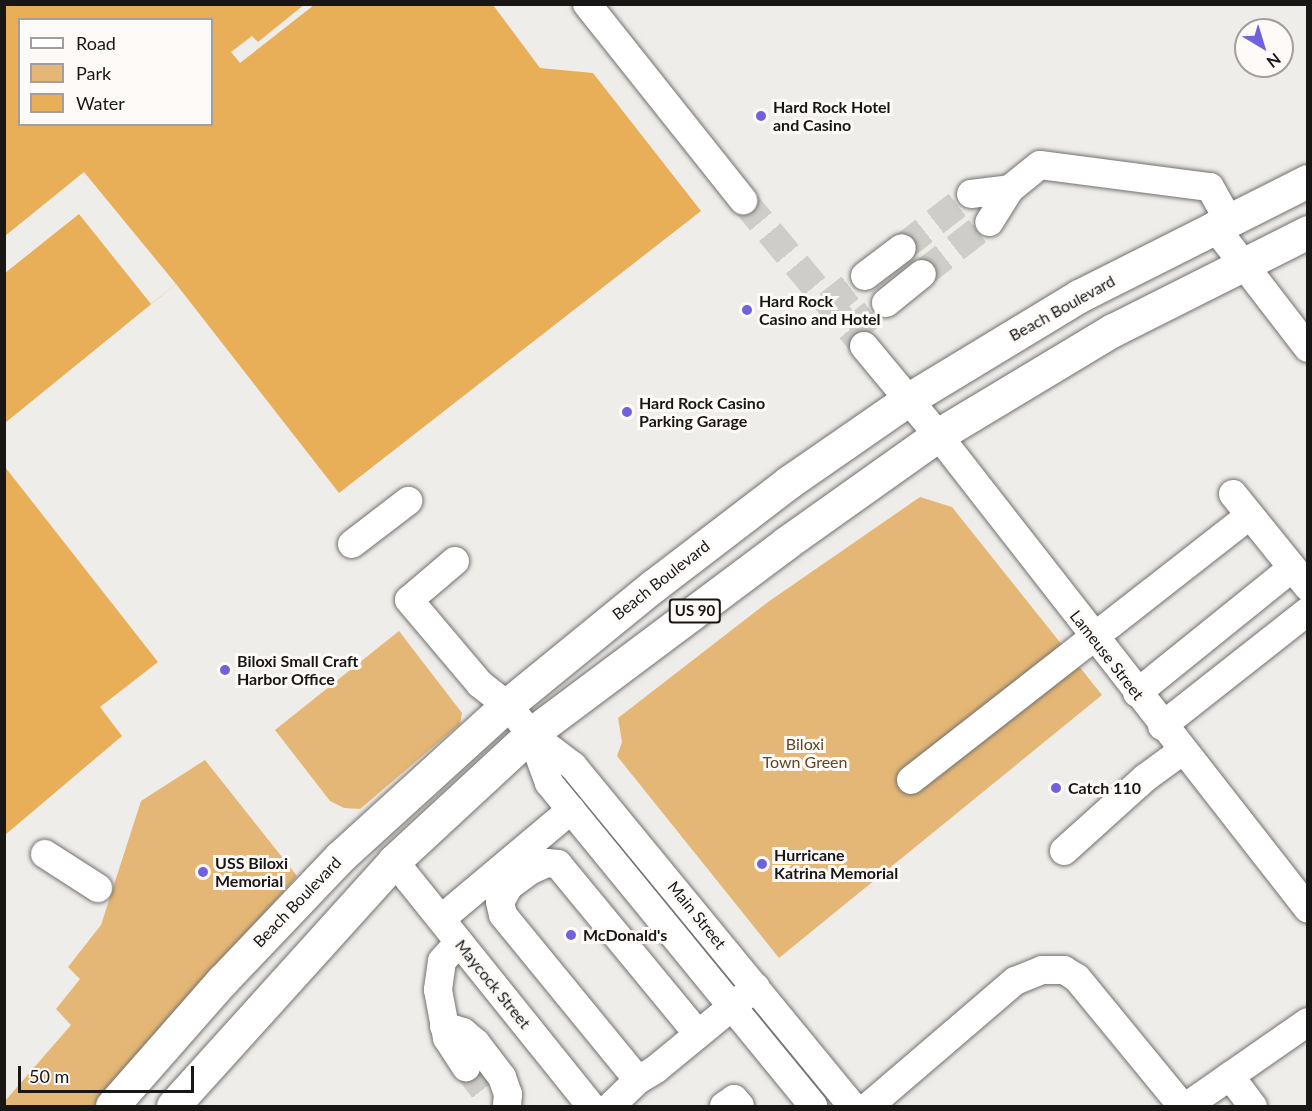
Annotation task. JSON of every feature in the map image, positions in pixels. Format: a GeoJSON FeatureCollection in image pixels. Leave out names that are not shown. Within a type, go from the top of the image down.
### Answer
{"type":"FeatureCollection","features":[{"type":"Feature","properties":{"kind":"main road","name":"Beach Boulevard"},"geometry":{"type":"LineString","coordinates":[[116,1105],[280,918],[507,705],[789,482],[909,399],[1079,296],[1308,181]]}},
{"type":"Feature","properties":{"kind":"main road","name":"US 90"},"geometry":{"type":"LineString","coordinates":[[173,1107],[394,861],[531,734],[786,543],[938,435],[1113,330],[1240,263],[1308,232]]}},
{"type":"Feature","properties":{"kind":"street"},"geometry":{"type":"LineString","coordinates":[[586,4],[744,200]]}},
{"type":"Feature","properties":{"kind":"street"},"geometry":{"type":"LineString","coordinates":[[989,222],[1010,189],[1040,165],[1210,187],[1221,223],[1240,263],[1308,348]]}},
{"type":"Feature","properties":{"kind":"street"},"geometry":{"type":"LineString","coordinates":[[971,194],[1010,189]]}},
{"type":"Feature","properties":{"kind":"street"},"geometry":{"type":"LineString","coordinates":[[865,276],[902,248]]}},
{"type":"Feature","properties":{"kind":"street"},"geometry":{"type":"LineString","coordinates":[[886,303],[922,274]]}},
{"type":"Feature","properties":{"kind":"street","name":"Lameuse Street"},"geometry":{"type":"LineString","coordinates":[[864,346],[938,435],[1092,637],[1308,909]]}},
{"type":"Feature","properties":{"kind":"street"},"geometry":{"type":"LineString","coordinates":[[1137,693],[1300,578],[1233,494]]}},
{"type":"Feature","properties":{"kind":"street"},"geometry":{"type":"LineString","coordinates":[[352,544],[408,501]]}},
{"type":"Feature","properties":{"kind":"street"},"geometry":{"type":"LineString","coordinates":[[911,780],[1250,515]]}},
{"type":"Feature","properties":{"kind":"street","name":"Main Street"},"geometry":{"type":"LineString","coordinates":[[456,561],[409,600],[480,684],[507,705],[531,734],[573,766],[852,1107]]}},
{"type":"Feature","properties":{"kind":"street"},"geometry":{"type":"LineString","coordinates":[[1162,726],[1308,611]]}},
{"type":"Feature","properties":{"kind":"street","name":"Main Street"},"geometry":{"type":"LineString","coordinates":[[531,734],[549,783],[813,1107]]}},
{"type":"Feature","properties":{"kind":"street"},"geometry":{"type":"LineString","coordinates":[[1064,851],[1144,778],[1182,751]]}},
{"type":"Feature","properties":{"kind":"street"},"geometry":{"type":"LineString","coordinates":[[493,892],[571,810]]}},
{"type":"Feature","properties":{"kind":"street"},"geometry":{"type":"LineString","coordinates":[[45,854],[98,888]]}},
{"type":"Feature","properties":{"kind":"street","name":"Maycock Street"},"geometry":{"type":"LineString","coordinates":[[394,861],[591,1107]]}},
{"type":"Feature","properties":{"kind":"street"},"geometry":{"type":"LineString","coordinates":[[441,919],[509,886],[531,870],[547,863],[558,864],[698,1034]]}},
{"type":"Feature","properties":{"kind":"street"},"geometry":{"type":"LineString","coordinates":[[493,892],[503,915],[638,1080]]}},
{"type":"Feature","properties":{"kind":"street"},"geometry":{"type":"LineString","coordinates":[[459,942],[442,960],[438,975],[444,1026],[466,1067]]}},
{"type":"Feature","properties":{"kind":"street"},"geometry":{"type":"LineString","coordinates":[[869,1107],[1015,981],[1042,970],[1064,970],[1077,978],[1184,1107],[1308,1022]]}},
{"type":"Feature","properties":{"kind":"street"},"geometry":{"type":"LineString","coordinates":[[610,1107],[638,1080],[756,987]]}},
{"type":"Feature","properties":{"kind":"street"},"geometry":{"type":"LineString","coordinates":[[444,1026],[463,1032],[476,1043],[502,1077],[508,1094],[498,1103]]}},
{"type":"Feature","properties":{"kind":"street"},"geometry":{"type":"LineString","coordinates":[[1230,1076],[1253,1107]]}},
{"type":"Feature","properties":{"kind":"street"},"geometry":{"type":"LineString","coordinates":[[724,1107],[734,1099],[740,1107]]}},
{"type":"Feature","properties":{"kind":"green space","name":"Biloxi Town Green"},"geometry":{"type":"Polygon","coordinates":[[[920,497],[952,507],[1102,695],[779,958],[617,756],[622,742],[618,718],[768,602],[920,497]]]}},
{"type":"Feature","properties":{"kind":"green space"},"geometry":{"type":"Polygon","coordinates":[[[399,631],[462,713],[460,724],[360,809],[344,808],[330,801],[275,730],[399,631]]]}},
{"type":"Feature","properties":{"kind":"green space"},"geometry":{"type":"Polygon","coordinates":[[[205,760],[297,876],[96,1106],[5,1106],[5,1101],[71,1025],[56,1009],[80,979],[68,967],[101,925],[141,801],[205,760]]]}},
{"type":"Feature","properties":{"kind":"water"},"geometry":{"type":"Polygon","coordinates":[[[5,5],[493,5],[540,68],[593,73],[701,211],[339,493],[176,284],[5,423],[5,5]]]}},
{"type":"Feature","properties":{"kind":"water"},"geometry":{"type":"Polygon","coordinates":[[[5,467],[158,662],[100,707],[122,736],[5,835],[5,467]]]}},
{"type":"Feature","properties":{"kind":"pier"},"geometry":{"type":"Polygon","coordinates":[[[305,4],[314,5],[240,63],[231,52],[252,36],[258,42],[305,4]]]}},
{"type":"Feature","properties":{"kind":"pier"},"geometry":{"type":"Polygon","coordinates":[[[84,172],[176,284],[151,304],[79,214],[5,273],[5,236],[84,172]]]}},
{"type":"Feature","properties":{"kind":"tunnel"},"geometry":{"type":"LineString","coordinates":[[902,248],[971,194]]}},
{"type":"Feature","properties":{"kind":"tunnel"},"geometry":{"type":"LineString","coordinates":[[743,200],[864,346]]}},
{"type":"Feature","properties":{"kind":"tunnel"},"geometry":{"type":"LineString","coordinates":[[922,274],[989,222]]}},
{"type":"Feature","properties":{"kind":"tunnel"},"geometry":{"type":"LineString","coordinates":[[828,305],[865,276]]}},
{"type":"Feature","properties":{"kind":"tunnel"},"geometry":{"type":"LineString","coordinates":[[851,331],[886,303]]}},
{"type":"Feature","properties":{"kind":"tunnel"},"geometry":{"type":"LineString","coordinates":[[466,1067],[489,1096]]}},
{"type":"Feature","properties":{"kind":"place","name":"Hard Rock Hotel and Casino"},"geometry":{"type":"Point","coordinates":[761,116]}},
{"type":"Feature","properties":{"kind":"place","name":"Hard Rock Casino and Hotel"},"geometry":{"type":"Point","coordinates":[747,310]}},
{"type":"Feature","properties":{"kind":"place","name":"Hard Rock Casino Parking Garage"},"geometry":{"type":"Point","coordinates":[627,412]}},
{"type":"Feature","properties":{"kind":"place","name":"Biloxi Small Craft Harbor Office"},"geometry":{"type":"Point","coordinates":[225,670]}},
{"type":"Feature","properties":{"kind":"place","name":"Catch 110"},"geometry":{"type":"Point","coordinates":[1056,788]}},
{"type":"Feature","properties":{"kind":"place","name":"Hurricane Katrina Memorial"},"geometry":{"type":"Point","coordinates":[762,864]}},
{"type":"Feature","properties":{"kind":"place","name":"USS Biloxi Memorial"},"geometry":{"type":"Point","coordinates":[203,872]}},
{"type":"Feature","properties":{"kind":"place","name":"McDonald's"},"geometry":{"type":"Point","coordinates":[571,935]}}]}
